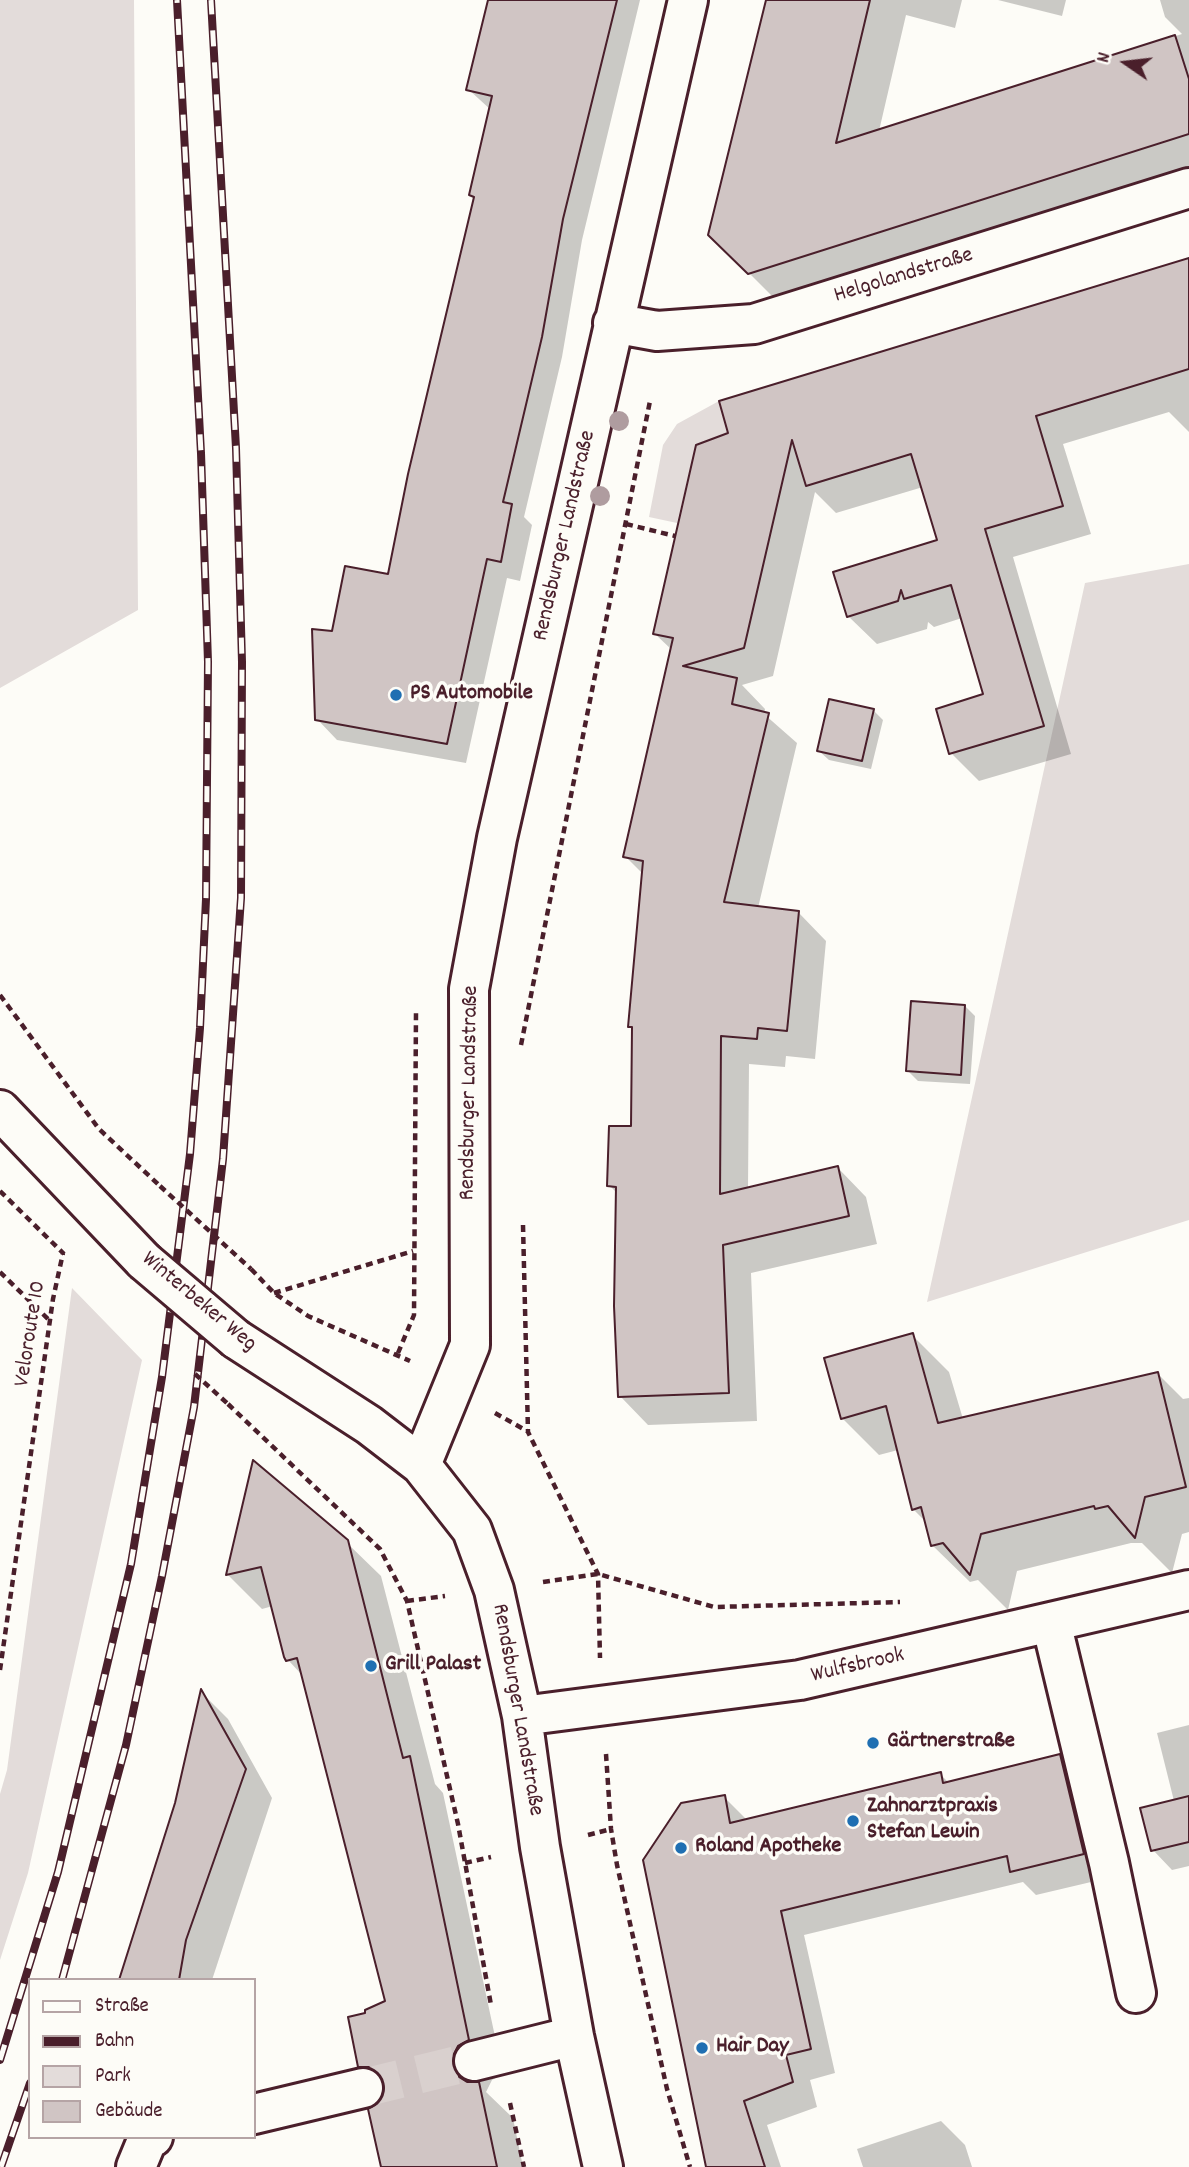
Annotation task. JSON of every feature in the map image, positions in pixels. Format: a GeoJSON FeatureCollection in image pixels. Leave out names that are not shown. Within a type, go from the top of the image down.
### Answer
{"type":"FeatureCollection","features":[{"type":"Feature","properties":{"kind":"street","name":"Rendsburger Landstraße"},"geometry":{"type":"LineString","coordinates":[[603,2167],[574,2036],[540,1847],[522,1716],[494,1590],[472,1530],[421,1465],[470,1345],[470,989],[497,838],[688,0]]}},
{"type":"Feature","properties":{"kind":"street","name":"Helgolandstraße"},"geometry":{"type":"LineString","coordinates":[[613,323],[657,331],[754,324],[1189,188]]}},
{"type":"Feature","properties":{"kind":"street","name":"Winterbeker Weg"},"geometry":{"type":"LineString","coordinates":[[0,1110],[144,1261],[236,1339],[369,1425],[421,1465]]}},
{"type":"Feature","properties":{"kind":"street","name":"Wulfsbrook"},"geometry":{"type":"LineString","coordinates":[[522,1716],[800,1680],[1189,1590]]}},
{"type":"Feature","properties":{"kind":"street"},"geometry":{"type":"LineString","coordinates":[[1051,1622],[1136,1993]]}},
{"type":"Feature","properties":{"kind":"street"},"geometry":{"type":"LineString","coordinates":[[487,2058],[574,2036]]}},
{"type":"Feature","properties":{"kind":"street"},"geometry":{"type":"LineString","coordinates":[[256,2113],[363,2088]]}},
{"type":"Feature","properties":{"kind":"street"},"geometry":{"type":"LineString","coordinates":[[136,2167],[148,2139]]}},
{"type":"Feature","properties":{"kind":"path"},"geometry":{"type":"LineString","coordinates":[[519,1056],[649,412],[657,331]]}},
{"type":"Feature","properties":{"kind":"path"},"geometry":{"type":"LineString","coordinates":[[626,524],[675,536]]}},
{"type":"Feature","properties":{"kind":"path"},"geometry":{"type":"LineString","coordinates":[[0,995],[99,1129],[274,1293],[308,1316],[398,1353]]}},
{"type":"Feature","properties":{"kind":"path"},"geometry":{"type":"LineString","coordinates":[[523,1223],[528,1432],[597,1574],[714,1606],[908,1601]]}},
{"type":"Feature","properties":{"kind":"path"},"geometry":{"type":"LineString","coordinates":[[274,1293],[413,1251]]}},
{"type":"Feature","properties":{"kind":"path","name":"Veloroute 10"},"geometry":{"type":"LineString","coordinates":[[0,1670],[50,1322],[63,1253]]}},
{"type":"Feature","properties":{"kind":"path"},"geometry":{"type":"LineString","coordinates":[[0,1272],[50,1322]]}},
{"type":"Feature","properties":{"kind":"path"},"geometry":{"type":"LineString","coordinates":[[228,1404],[380,1549],[407,1601],[458,1824],[487,2058],[524,2167]]}},
{"type":"Feature","properties":{"kind":"path"},"geometry":{"type":"LineString","coordinates":[[611,1829],[667,2089],[690,2167]]}},
{"type":"Feature","properties":{"kind":"green space"},"geometry":{"type":"Polygon","coordinates":[[[0,0],[134,0],[138,610],[0,688],[0,0]]]}},
{"type":"Feature","properties":{"kind":"green space"},"geometry":{"type":"Polygon","coordinates":[[[719,401],[728,433],[696,445],[677,523],[649,517],[663,445],[677,424],[719,401]]]}},
{"type":"Feature","properties":{"kind":"green space"},"geometry":{"type":"Polygon","coordinates":[[[1189,564],[1189,1220],[927,1302],[1085,583],[1189,564]]]}},
{"type":"Feature","properties":{"kind":"green space"},"geometry":{"type":"Polygon","coordinates":[[[72,1288],[142,1360],[28,1873],[0,1960],[0,1794],[7,1770],[72,1288]]]}},
{"type":"Feature","properties":{"kind":"building"},"geometry":{"type":"Polygon","coordinates":[[[488,0],[617,0],[563,219],[542,337],[503,502],[512,504],[501,562],[487,559],[447,744],[315,720],[312,629],[332,631],[345,566],[388,574],[408,474],[474,197],[469,195],[492,96],[466,90],[488,0]]]}},
{"type":"Feature","properties":{"kind":"building"},"geometry":{"type":"Polygon","coordinates":[[[766,0],[870,0],[836,143],[1175,35],[1189,79],[1189,134],[748,274],[708,235],[766,0]]]}},
{"type":"Feature","properties":{"kind":"building"},"geometry":{"type":"Polygon","coordinates":[[[1189,258],[1189,369],[1036,416],[1063,506],[985,529],[1044,726],[949,754],[936,709],[983,694],[951,585],[904,599],[901,590],[898,601],[847,617],[833,572],[937,540],[911,454],[806,486],[792,440],[744,648],[683,666],[737,678],[732,704],[769,713],[724,902],[799,911],[787,1031],[758,1028],[757,1039],[721,1036],[720,1194],[838,1166],[849,1216],[723,1245],[729,1393],[618,1397],[614,1306],[616,1187],[607,1186],[609,1126],[631,1126],[632,1027],[628,1027],[643,861],[623,857],[673,638],[653,634],[696,445],[728,433],[719,401],[1189,258]]]}},
{"type":"Feature","properties":{"kind":"building"},"geometry":{"type":"Polygon","coordinates":[[[829,699],[874,709],[862,761],[817,751],[829,699]]]}},
{"type":"Feature","properties":{"kind":"building"},"geometry":{"type":"Polygon","coordinates":[[[911,1001],[965,1005],[961,1075],[906,1071],[911,1001]]]}},
{"type":"Feature","properties":{"kind":"building"},"geometry":{"type":"Polygon","coordinates":[[[913,1333],[938,1423],[1158,1372],[1186,1487],[1145,1497],[1135,1538],[1108,1506],[1095,1509],[1094,1506],[981,1534],[970,1575],[943,1543],[931,1546],[921,1507],[912,1510],[886,1406],[841,1419],[824,1358],[913,1333]]]}},
{"type":"Feature","properties":{"kind":"building"},"geometry":{"type":"Polygon","coordinates":[[[253,1460],[348,1540],[403,1758],[410,1756],[469,2040],[458,2046],[453,2056],[453,2066],[459,2077],[467,2082],[479,2082],[497,2167],[381,2167],[368,2109],[384,2095],[384,2084],[378,2073],[369,2067],[358,2067],[348,2017],[365,2013],[365,2010],[385,2001],[297,1658],[286,1661],[284,1657],[261,1567],[226,1575],[253,1460]]]}},
{"type":"Feature","properties":{"kind":"building"},"geometry":{"type":"Polygon","coordinates":[[[201,1689],[246,1769],[186,1940],[179,1978],[120,1978],[175,1803],[201,1689]]]}},
{"type":"Feature","properties":{"kind":"building"},"geometry":{"type":"Polygon","coordinates":[[[1060,1754],[1084,1854],[1010,1872],[1007,1856],[781,1911],[811,2049],[786,2055],[793,2082],[744,2101],[765,2167],[706,2167],[643,1860],[681,1803],[725,1795],[730,1823],[941,1772],[943,1783],[1060,1754]]]}},
{"type":"Feature","properties":{"kind":"building"},"geometry":{"type":"Polygon","coordinates":[[[1189,1796],[1189,1842],[1151,1851],[1140,1808],[1189,1796]]]}},
{"type":"Feature","properties":{"kind":"tunnel"},"geometry":{"type":"LineString","coordinates":[[363,2088],[474,2061]]}},
{"type":"Feature","properties":{"kind":"railway"},"geometry":{"type":"LineString","coordinates":[[0,2060],[58,1872],[131,1564],[162,1377],[190,1154],[206,899],[208,662],[201,453],[177,0]]}},
{"type":"Feature","properties":{"kind":"railway"},"geometry":{"type":"LineString","coordinates":[[63,1978],[126,1745],[162,1576],[194,1407],[223,1159],[241,898],[242,662],[236,448],[211,0]]}},
{"type":"Feature","properties":{"kind":"railway"},"geometry":{"type":"LineString","coordinates":[[1,2167],[28,2089]]}},
{"type":"Feature","properties":{"kind":"place","name":"PS Automobile"},"geometry":{"type":"Point","coordinates":[396,695]}},
{"type":"Feature","properties":{"kind":"place","name":"Grill Palast"},"geometry":{"type":"Point","coordinates":[371,1666]}},
{"type":"Feature","properties":{"kind":"place","name":"Gärtnerstraße"},"geometry":{"type":"Point","coordinates":[873,1743]}},
{"type":"Feature","properties":{"kind":"place","name":"Zahnarztpraxis Stefan Lewin"},"geometry":{"type":"Point","coordinates":[853,1821]}},
{"type":"Feature","properties":{"kind":"place","name":"Roland Apotheke"},"geometry":{"type":"Point","coordinates":[681,1848]}},
{"type":"Feature","properties":{"kind":"place","name":"Hair Day"},"geometry":{"type":"Point","coordinates":[702,2048]}}]}
